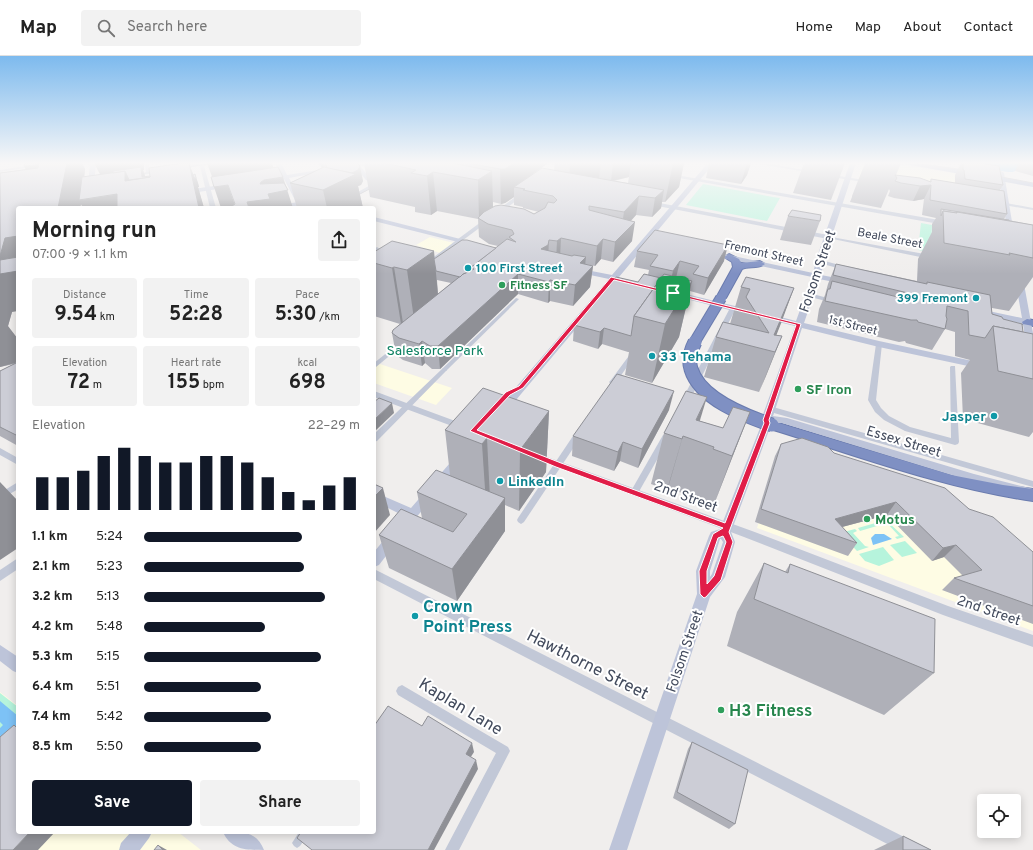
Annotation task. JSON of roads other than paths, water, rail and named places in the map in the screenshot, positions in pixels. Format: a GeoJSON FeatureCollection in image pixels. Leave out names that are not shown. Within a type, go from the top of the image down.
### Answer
{"type":"FeatureCollection","features":[{"type":"Feature","properties":{"kind":"highway"},"geometry":{"type":"LineString","coordinates":[[729,257],[736,261],[738,267]]}},
{"type":"Feature","properties":{"kind":"highway"},"geometry":{"type":"LineString","coordinates":[[760,264],[746,264],[738,267],[692,349],[690,361],[692,370],[701,385],[712,396],[726,406],[743,415],[762,422],[935,476],[986,488],[1033,494]]}},
{"type":"Feature","properties":{"kind":"main road"},"geometry":{"type":"LineString","coordinates":[[493,414],[508,393],[521,387],[679,200]]}},
{"type":"Feature","properties":{"kind":"main road","name":"Folsom Street"},"geometry":{"type":"LineString","coordinates":[[618,850],[704,594],[718,577],[729,542],[726,530],[767,423],[766,420],[841,200]]}},
{"type":"Feature","properties":{"kind":"main road"},"geometry":{"type":"LineString","coordinates":[[1003,200],[1011,236]]}},
{"type":"Feature","properties":{"kind":"main road"},"geometry":{"type":"LineString","coordinates":[[283,206],[299,203],[310,203],[323,206]]}},
{"type":"Feature","properties":{"kind":"main road"},"geometry":{"type":"LineString","coordinates":[[501,207],[512,210]]}},
{"type":"Feature","properties":{"kind":"main road"},"geometry":{"type":"LineString","coordinates":[[376,219],[482,246]]}},
{"type":"Feature","properties":{"kind":"main road"},"geometry":{"type":"LineString","coordinates":[[637,237],[654,241]]}},
{"type":"Feature","properties":{"kind":"main road","name":"Fremont Street"},"geometry":{"type":"LineString","coordinates":[[715,254],[851,284]]}},
{"type":"Feature","properties":{"kind":"main road"},"geometry":{"type":"LineString","coordinates":[[572,268],[629,282]]}},
{"type":"Feature","properties":{"kind":"main road"},"geometry":{"type":"LineString","coordinates":[[1020,284],[1030,322],[1033,356]]}},
{"type":"Feature","properties":{"kind":"main road","name":"1st Street"},"geometry":{"type":"LineString","coordinates":[[669,294],[733,308],[991,372]]}},
{"type":"Feature","properties":{"kind":"main road"},"geometry":{"type":"LineString","coordinates":[[969,309],[1030,322]]}},
{"type":"Feature","properties":{"kind":"main road"},"geometry":{"type":"LineString","coordinates":[[879,344],[991,372]]}},
{"type":"Feature","properties":{"kind":"main road"},"geometry":{"type":"LineString","coordinates":[[921,355],[953,367],[991,372]]}},
{"type":"Feature","properties":{"kind":"main road","name":"Essex Street"},"geometry":{"type":"LineString","coordinates":[[767,423],[773,419],[783,420],[974,478],[1033,494]]}},
{"type":"Feature","properties":{"kind":"main road"},"geometry":{"type":"LineString","coordinates":[[376,558],[469,448]]}},
{"type":"Feature","properties":{"kind":"main road"},"geometry":{"type":"LineString","coordinates":[[376,497],[412,514]]}},
{"type":"Feature","properties":{"kind":"main road"},"geometry":{"type":"LineString","coordinates":[[0,652],[16,664]]}},
{"type":"Feature","properties":{"kind":"main road"},"geometry":{"type":"LineString","coordinates":[[128,850],[141,834]]}},
{"type":"Feature","properties":{"kind":"main road"},"geometry":{"type":"LineString","coordinates":[[235,834],[255,850]]}},
{"type":"Feature","properties":{"kind":"street"},"geometry":{"type":"LineString","coordinates":[[335,206],[346,200]]}},
{"type":"Feature","properties":{"kind":"street"},"geometry":{"type":"LineString","coordinates":[[421,269],[501,207],[513,200]]}},
{"type":"Feature","properties":{"kind":"street"},"geometry":{"type":"LineString","coordinates":[[812,200],[954,225]]}},
{"type":"Feature","properties":{"kind":"street","name":"Beale Street"},"geometry":{"type":"LineString","coordinates":[[641,201],[934,258]]}},
{"type":"Feature","properties":{"kind":"street"},"geometry":{"type":"LineString","coordinates":[[1003,204],[1033,209]]}},
{"type":"Feature","properties":{"kind":"street"},"geometry":{"type":"LineString","coordinates":[[821,262],[852,269]]}},
{"type":"Feature","properties":{"kind":"street"},"geometry":{"type":"LineString","coordinates":[[809,295],[836,302]]}},
{"type":"Feature","properties":{"kind":"street"},"geometry":{"type":"LineString","coordinates":[[376,437],[517,299]]}},
{"type":"Feature","properties":{"kind":"street"},"geometry":{"type":"LineString","coordinates":[[683,406],[733,308]]}},
{"type":"Feature","properties":{"kind":"street"},"geometry":{"type":"LineString","coordinates":[[376,364],[410,335]]}},
{"type":"Feature","properties":{"kind":"street"},"geometry":{"type":"LineString","coordinates":[[879,344],[872,400],[875,407],[883,416],[894,424],[955,442],[953,367]]}},
{"type":"Feature","properties":{"kind":"street"},"geometry":{"type":"LineString","coordinates":[[609,389],[635,350]]}},
{"type":"Feature","properties":{"kind":"street"},"geometry":{"type":"LineString","coordinates":[[376,395],[473,431]]}},
{"type":"Feature","properties":{"kind":"street","name":"Essex Street"},"geometry":{"type":"LineString","coordinates":[[770,409],[1033,484]]}},
{"type":"Feature","properties":{"kind":"street"},"geometry":{"type":"LineString","coordinates":[[521,520],[582,430]]}},
{"type":"Feature","properties":{"kind":"street"},"geometry":{"type":"LineString","coordinates":[[634,494],[669,431]]}},
{"type":"Feature","properties":{"kind":"street"},"geometry":{"type":"LineString","coordinates":[[0,452],[16,461]]}},
{"type":"Feature","properties":{"kind":"street","name":"2nd Street"},"geometry":{"type":"LineString","coordinates":[[530,453],[726,530],[1033,641]]}},
{"type":"Feature","properties":{"kind":"street"},"geometry":{"type":"LineString","coordinates":[[0,497],[16,486]]}},
{"type":"Feature","properties":{"kind":"street"},"geometry":{"type":"LineString","coordinates":[[0,576],[16,564]]}},
{"type":"Feature","properties":{"kind":"street","name":"Hawthorne Street"},"geometry":{"type":"LineString","coordinates":[[376,575],[661,722],[915,850]]}},
{"type":"Feature","properties":{"kind":"street","name":"Kaplan Lane"},"geometry":{"type":"LineString","coordinates":[[402,691],[504,751],[452,850]]}},
{"type":"Feature","properties":{"kind":"street"},"geometry":{"type":"LineString","coordinates":[[297,843],[304,834]]}},
{"type":"Feature","properties":{"kind":"water"},"geometry":{"type":"Polygon","coordinates":[[[875,534],[884,534],[892,539],[873,545],[871,538],[875,534]]]}},
{"type":"Feature","properties":{"kind":"water"},"geometry":{"type":"Polygon","coordinates":[[[0,701],[16,714],[16,732],[0,746],[0,728],[3,725],[0,722],[0,701]]]}},
{"type":"Feature","properties":{"kind":"tram line"},"geometry":{"type":"LineString","coordinates":[[337,206],[348,200]]}},
{"type":"Feature","properties":{"kind":"place","name":"100 First Street"},"geometry":{"type":"Point","coordinates":[468,268]}},
{"type":"Feature","properties":{"kind":"place","name":"Fitness SF"},"geometry":{"type":"Point","coordinates":[502,285]}},
{"type":"Feature","properties":{"kind":"place","name":"399 Fremont"},"geometry":{"type":"Point","coordinates":[976,298]}},
{"type":"Feature","properties":{"kind":"place","name":"33 Tehama"},"geometry":{"type":"Point","coordinates":[652,356]}},
{"type":"Feature","properties":{"kind":"place","name":"SF Iron"},"geometry":{"type":"Point","coordinates":[798,389]}},
{"type":"Feature","properties":{"kind":"place","name":"Jasper"},"geometry":{"type":"Point","coordinates":[994,416]}},
{"type":"Feature","properties":{"kind":"place","name":"LinkedIn"},"geometry":{"type":"Point","coordinates":[500,481]}},
{"type":"Feature","properties":{"kind":"place","name":"Motus"},"geometry":{"type":"Point","coordinates":[867,519]}},
{"type":"Feature","properties":{"kind":"place","name":"Crown Point Press"},"geometry":{"type":"Point","coordinates":[415,616]}},
{"type":"Feature","properties":{"kind":"place","name":"H3 Fitness"},"geometry":{"type":"Point","coordinates":[721,710]}},
{"type":"Feature","properties":{"kind":"park label","name":"Salesforce Park"},"geometry":{"type":"Point","coordinates":[435,350]}}]}
